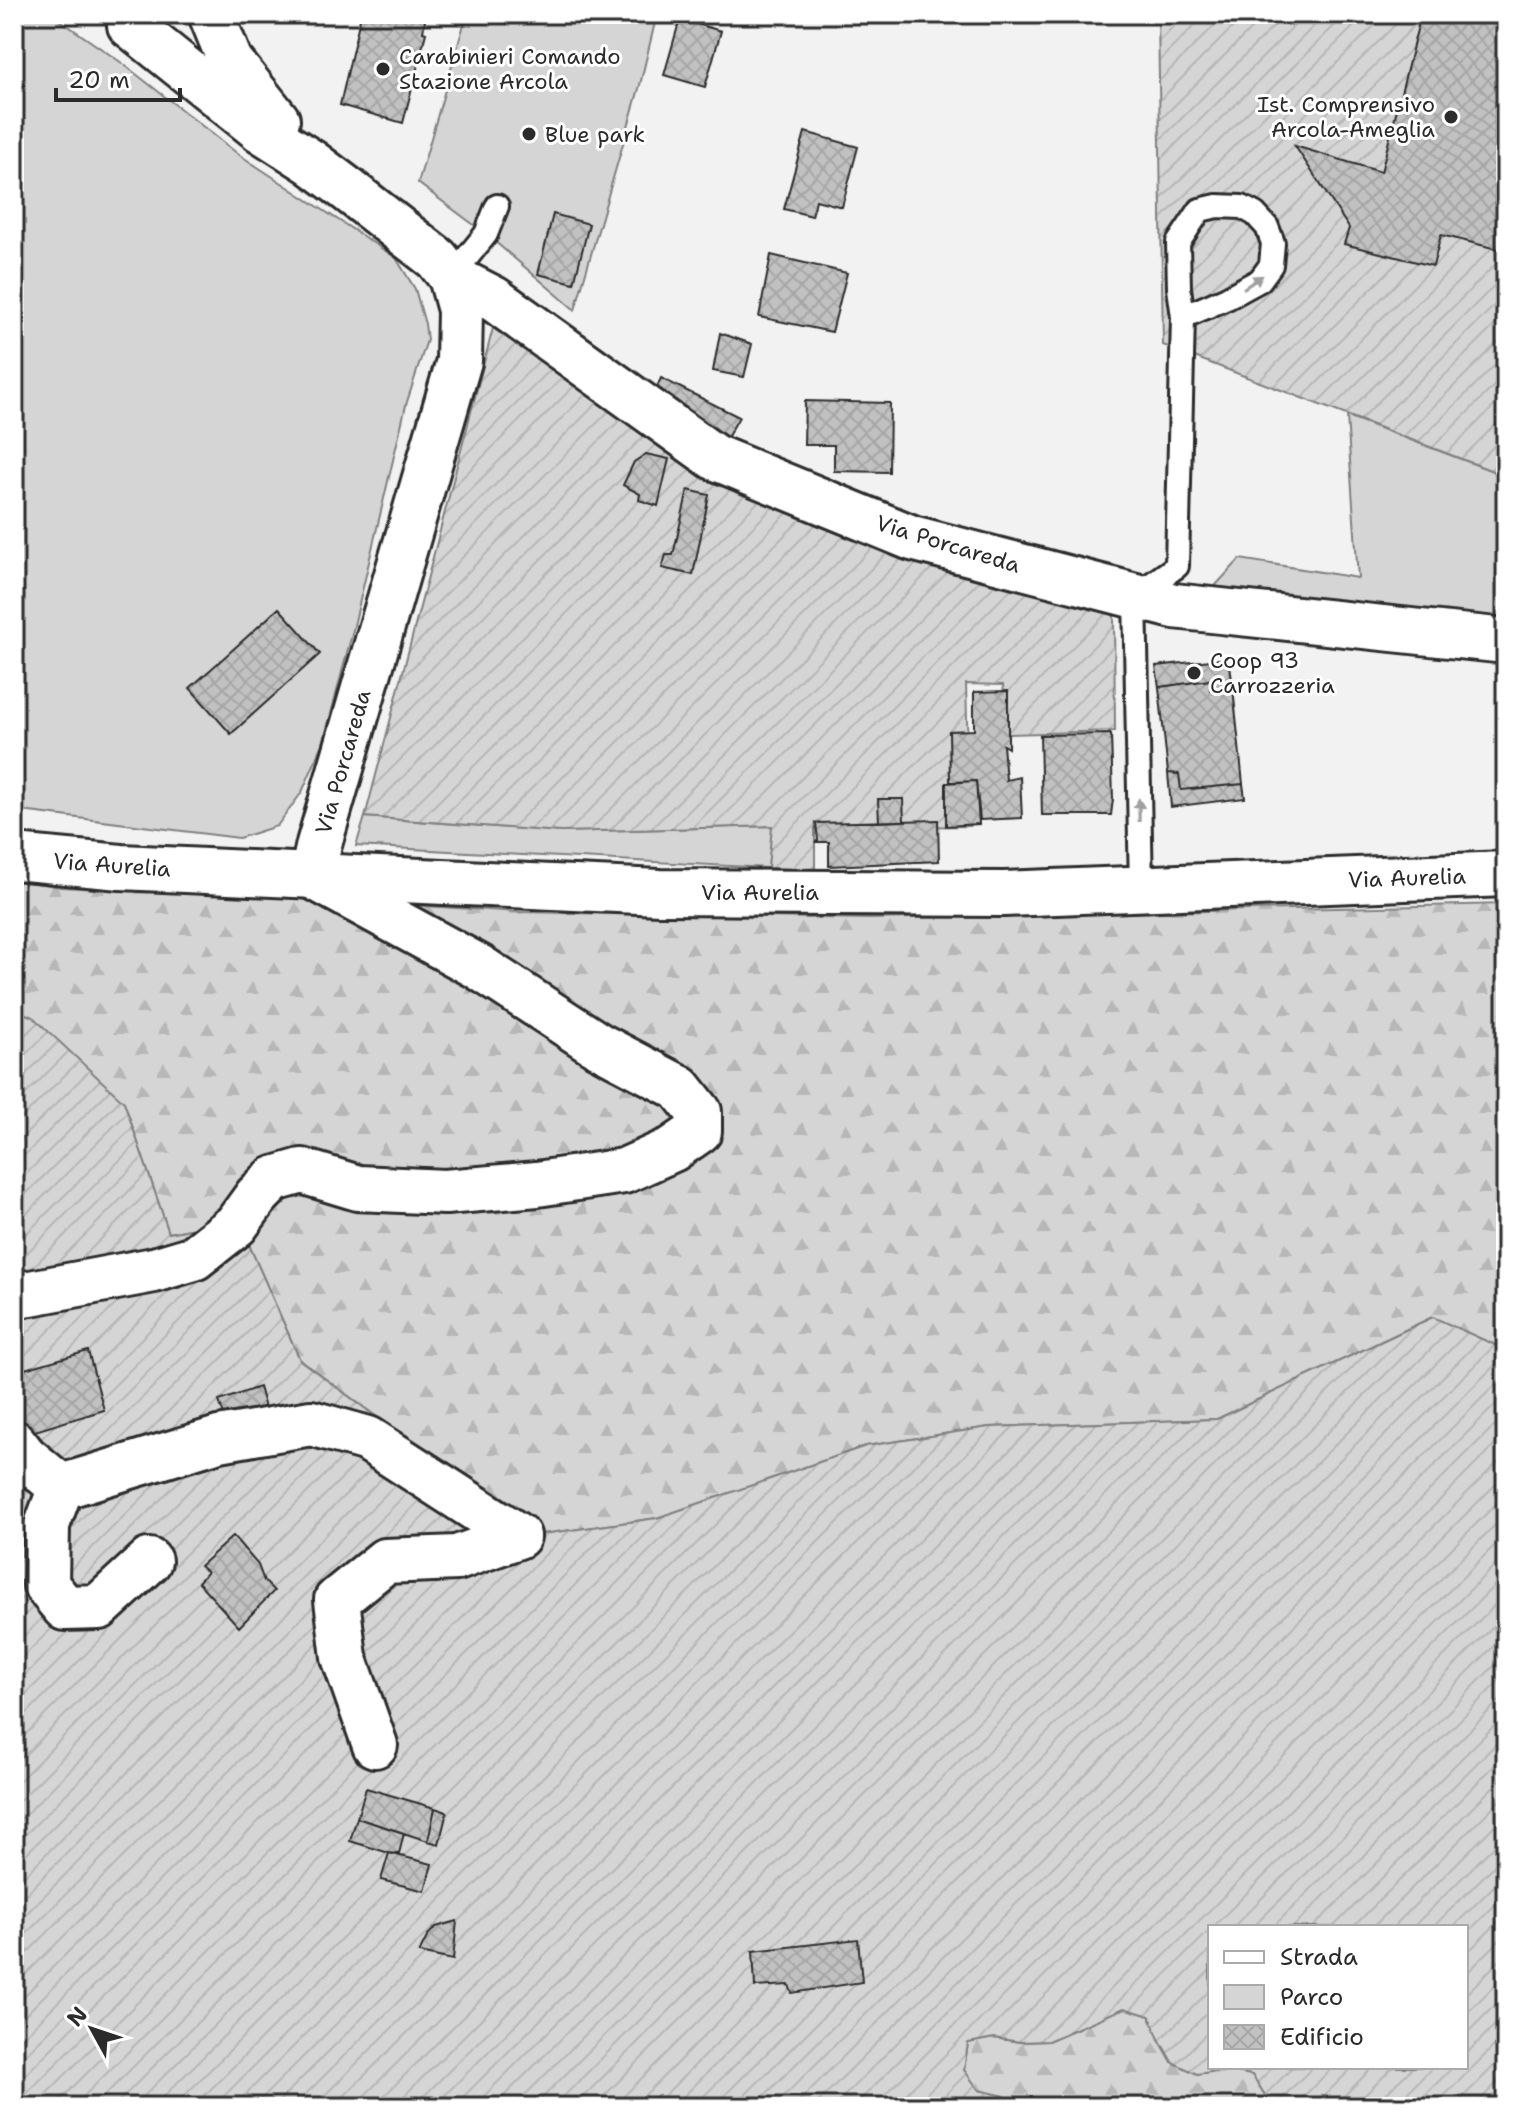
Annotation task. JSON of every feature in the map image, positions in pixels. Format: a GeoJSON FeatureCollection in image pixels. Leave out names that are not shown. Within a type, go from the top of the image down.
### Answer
{"type":"FeatureCollection","features":[{"type":"Feature","properties":{"kind":"street"},"geometry":{"type":"LineString","coordinates":[[121,20],[152,28],[173,21],[181,14]]}},
{"type":"Feature","properties":{"kind":"street"},"geometry":{"type":"LineString","coordinates":[[211,14],[230,61],[311,162]]}},
{"type":"Feature","properties":{"kind":"street"},"geometry":{"type":"LineString","coordinates":[[121,20],[261,130],[311,162]]}},
{"type":"Feature","properties":{"kind":"street","name":"Via Porcareda"},"geometry":{"type":"LineString","coordinates":[[311,162],[437,259],[451,277],[460,310],[459,361],[312,876]]}},
{"type":"Feature","properties":{"kind":"street","name":"Via Porcareda"},"geometry":{"type":"LineString","coordinates":[[451,277],[494,299],[714,457],[912,538],[1174,606],[1506,641]]}},
{"type":"Feature","properties":{"kind":"street","name":"Via Aurelia"},"geometry":{"type":"LineString","coordinates":[[14,857],[121,867],[660,892],[1004,894],[1506,874]]}},
{"type":"Feature","properties":{"kind":"street"},"geometry":{"type":"LineString","coordinates":[[14,1296],[154,1270],[194,1258],[236,1225],[274,1179],[302,1171],[358,1188],[445,1192],[537,1184],[624,1171],[673,1149],[699,1131],[699,1112],[680,1088],[598,1045],[479,967],[312,876]]}},
{"type":"Feature","properties":{"kind":"street"},"geometry":{"type":"LineString","coordinates":[[61,1487],[219,1439],[311,1423],[368,1439],[518,1536],[457,1558],[385,1561],[337,1600],[344,1657],[375,1745]]}},
{"type":"Feature","properties":{"kind":"street"},"geometry":{"type":"LineString","coordinates":[[14,1443],[25,1457],[61,1487]]}},
{"type":"Feature","properties":{"kind":"street"},"geometry":{"type":"LineString","coordinates":[[61,1487],[47,1525],[46,1585],[65,1608],[99,1607],[149,1561]]}},
{"type":"Feature","properties":{"kind":"lane"},"geometry":{"type":"LineString","coordinates":[[451,277],[486,234],[497,206]]}},
{"type":"Feature","properties":{"kind":"lane"},"geometry":{"type":"LineString","coordinates":[[1141,888],[1135,596],[1177,566],[1183,317],[1178,243],[1200,210],[1217,206],[1242,207],[1255,214],[1267,227],[1273,243],[1271,265],[1260,280],[1183,317]]}},
{"type":"Feature","properties":{"kind":"green space"},"geometry":{"type":"Polygon","coordinates":[[[14,14],[51,14],[122,63],[238,154],[396,258],[415,289],[425,324],[427,340],[406,405],[323,744],[302,792],[277,826],[239,838],[14,810],[14,14]]]}},
{"type":"Feature","properties":{"kind":"green space","name":"Blue park"},"geometry":{"type":"Polygon","coordinates":[[[467,14],[657,14],[640,85],[575,310],[486,234],[418,183],[467,14]]]}},
{"type":"Feature","properties":{"kind":"green space"},"geometry":{"type":"Polygon","coordinates":[[[1158,14],[1506,14],[1506,476],[1163,345],[1158,14]]]}},
{"type":"Feature","properties":{"kind":"green space"},"geometry":{"type":"Polygon","coordinates":[[[493,328],[670,445],[962,569],[1114,615],[1115,731],[1008,734],[1003,685],[966,684],[970,826],[815,828],[815,870],[768,868],[772,826],[561,832],[365,817],[493,328]]]}},
{"type":"Feature","properties":{"kind":"green space"},"geometry":{"type":"Polygon","coordinates":[[[1347,416],[1506,476],[1506,632],[1203,599],[1240,559],[1358,578],[1347,416]]]}},
{"type":"Feature","properties":{"kind":"green space"},"geometry":{"type":"Polygon","coordinates":[[[365,817],[561,832],[773,826],[768,868],[356,846],[365,817]]]}},
{"type":"Feature","properties":{"kind":"green space"},"geometry":{"type":"Polygon","coordinates":[[[14,879],[61,887],[520,912],[869,919],[1506,904],[1506,1350],[1432,1317],[1217,1419],[989,1427],[866,1446],[657,1518],[536,1535],[300,1360],[238,1220],[169,1233],[124,1102],[21,1012],[14,1021],[14,879]]]}},
{"type":"Feature","properties":{"kind":"green space"},"geometry":{"type":"Polygon","coordinates":[[[21,1012],[33,1017],[124,1102],[169,1233],[238,1220],[300,1360],[536,1535],[657,1518],[866,1446],[989,1427],[1217,1419],[1433,1317],[1506,1350],[1506,2107],[1268,2107],[1267,2098],[1252,2075],[1224,2070],[1197,2074],[1172,2062],[1150,2016],[1124,2008],[1048,2041],[1020,2042],[994,2038],[968,2043],[964,2070],[979,2090],[1004,2096],[1018,2107],[742,2107],[719,2101],[702,2107],[14,2107],[14,1081],[22,1083],[23,1074],[14,1030],[21,1012]]]}},
{"type":"Feature","properties":{"kind":"green space"},"geometry":{"type":"Polygon","coordinates":[[[14,1040],[24,1074],[22,1083],[14,1081],[14,1040]]]}},
{"type":"Feature","properties":{"kind":"green space"},"geometry":{"type":"Polygon","coordinates":[[[1124,2008],[1150,2016],[1159,2039],[1197,2074],[1224,2070],[1252,2075],[1267,2098],[1268,2107],[1018,2107],[1004,2096],[979,2091],[964,2070],[968,2043],[994,2038],[1020,2042],[1048,2041],[1124,2008]]]}},
{"type":"Feature","properties":{"kind":"building","name":"Carabinieri Comando Stazione Arcola"},"geometry":{"type":"Polygon","coordinates":[[[361,14],[426,14],[423,32],[426,33],[403,123],[340,105],[361,14]]]}},
{"type":"Feature","properties":{"kind":"building"},"geometry":{"type":"Polygon","coordinates":[[[1228,14],[1251,14],[1234,26],[1228,14]]]}},
{"type":"Feature","properties":{"kind":"building","name":"Ist. Comprensivo Arcola-Ameglia"},"geometry":{"type":"Polygon","coordinates":[[[1421,14],[1506,14],[1506,231],[1501,250],[1441,235],[1433,266],[1344,244],[1349,228],[1295,146],[1381,172],[1421,14]]]}},
{"type":"Feature","properties":{"kind":"building"},"geometry":{"type":"Polygon","coordinates":[[[680,19],[721,31],[705,87],[664,75],[680,19]]]}},
{"type":"Feature","properties":{"kind":"building"},"geometry":{"type":"Polygon","coordinates":[[[805,132],[858,147],[842,207],[816,200],[812,216],[784,209],[805,132]]]}},
{"type":"Feature","properties":{"kind":"building"},"geometry":{"type":"Polygon","coordinates":[[[553,214],[589,224],[574,283],[538,274],[553,214]]]}},
{"type":"Feature","properties":{"kind":"building"},"geometry":{"type":"Polygon","coordinates":[[[771,255],[847,273],[832,332],[759,317],[771,255]]]}},
{"type":"Feature","properties":{"kind":"building"},"geometry":{"type":"Polygon","coordinates":[[[720,333],[752,344],[744,377],[713,371],[720,333]]]}},
{"type":"Feature","properties":{"kind":"building"},"geometry":{"type":"Polygon","coordinates":[[[661,378],[739,417],[724,443],[652,398],[661,378]]]}},
{"type":"Feature","properties":{"kind":"building"},"geometry":{"type":"Polygon","coordinates":[[[805,401],[890,403],[889,472],[834,471],[834,445],[804,445],[805,401]]]}},
{"type":"Feature","properties":{"kind":"building"},"geometry":{"type":"Polygon","coordinates":[[[646,454],[669,459],[658,506],[639,500],[640,494],[623,485],[634,462],[646,454]]]}},
{"type":"Feature","properties":{"kind":"building"},"geometry":{"type":"Polygon","coordinates":[[[688,490],[709,495],[693,575],[662,568],[666,555],[673,555],[688,490]]]}},
{"type":"Feature","properties":{"kind":"building"},"geometry":{"type":"Polygon","coordinates":[[[279,608],[320,654],[231,734],[190,688],[279,608]]]}},
{"type":"Feature","properties":{"kind":"building","name":"Coop 93 Carrozzeria"},"geometry":{"type":"Polygon","coordinates":[[[1229,658],[1233,688],[1210,690],[1210,680],[1159,687],[1156,666],[1229,658]]]}},
{"type":"Feature","properties":{"kind":"building"},"geometry":{"type":"Polygon","coordinates":[[[1210,680],[1210,690],[1233,688],[1243,784],[1181,790],[1179,774],[1168,773],[1159,687],[1210,680]]]}},
{"type":"Feature","properties":{"kind":"building"},"geometry":{"type":"Polygon","coordinates":[[[1008,691],[1008,748],[1003,745],[1006,780],[1020,777],[1022,818],[980,820],[976,781],[950,782],[949,731],[974,730],[974,692],[1008,691]]]}},
{"type":"Feature","properties":{"kind":"building"},"geometry":{"type":"Polygon","coordinates":[[[1111,734],[1111,815],[1042,815],[1040,735],[1111,734]]]}},
{"type":"Feature","properties":{"kind":"building"},"geometry":{"type":"Polygon","coordinates":[[[1168,773],[1179,774],[1181,790],[1243,784],[1245,798],[1171,807],[1168,773]]]}},
{"type":"Feature","properties":{"kind":"building"},"geometry":{"type":"Polygon","coordinates":[[[976,781],[979,824],[946,826],[946,783],[976,781]]]}},
{"type":"Feature","properties":{"kind":"building"},"geometry":{"type":"Polygon","coordinates":[[[878,799],[903,799],[904,821],[879,822],[878,799]]]}},
{"type":"Feature","properties":{"kind":"building"},"geometry":{"type":"Polygon","coordinates":[[[938,820],[939,861],[829,866],[829,842],[816,842],[816,823],[938,820]]]}},
{"type":"Feature","properties":{"kind":"building"},"geometry":{"type":"Polygon","coordinates":[[[88,1351],[104,1410],[32,1432],[18,1419],[14,1410],[14,1372],[88,1351]]]}},
{"type":"Feature","properties":{"kind":"building"},"geometry":{"type":"Polygon","coordinates":[[[259,1387],[265,1408],[227,1424],[219,1401],[259,1387]]]}},
{"type":"Feature","properties":{"kind":"building"},"geometry":{"type":"Polygon","coordinates":[[[233,1536],[258,1565],[264,1581],[274,1591],[239,1627],[198,1582],[207,1572],[200,1566],[233,1536]]]}},
{"type":"Feature","properties":{"kind":"building"},"geometry":{"type":"Polygon","coordinates":[[[366,1788],[435,1808],[428,1841],[357,1818],[366,1788]]]}},
{"type":"Feature","properties":{"kind":"building"},"geometry":{"type":"Polygon","coordinates":[[[435,1808],[447,1812],[439,1844],[428,1841],[435,1808]]]}},
{"type":"Feature","properties":{"kind":"building"},"geometry":{"type":"Polygon","coordinates":[[[357,1818],[404,1833],[399,1854],[350,1841],[357,1818]]]}},
{"type":"Feature","properties":{"kind":"building"},"geometry":{"type":"Polygon","coordinates":[[[389,1853],[432,1864],[425,1891],[381,1880],[389,1853]]]}},
{"type":"Feature","properties":{"kind":"building"},"geometry":{"type":"Polygon","coordinates":[[[457,1921],[453,1960],[419,1953],[436,1927],[457,1921]]]}},
{"type":"Feature","properties":{"kind":"building"},"geometry":{"type":"Polygon","coordinates":[[[858,1939],[862,1982],[792,1993],[789,1985],[755,1987],[753,1951],[858,1939]]]}},
{"type":"Feature","properties":{"kind":"place","name":"Carabinieri Comando Stazione Arcola"},"geometry":{"type":"Point","coordinates":[383,69]}},
{"type":"Feature","properties":{"kind":"place","name":"Ist. Comprensivo Arcola-Ameglia"},"geometry":{"type":"Point","coordinates":[1451,117]}},
{"type":"Feature","properties":{"kind":"place","name":"Blue park"},"geometry":{"type":"Point","coordinates":[529,134]}},
{"type":"Feature","properties":{"kind":"place","name":"Coop 93 Carrozzeria"},"geometry":{"type":"Point","coordinates":[1194,673]}}]}
